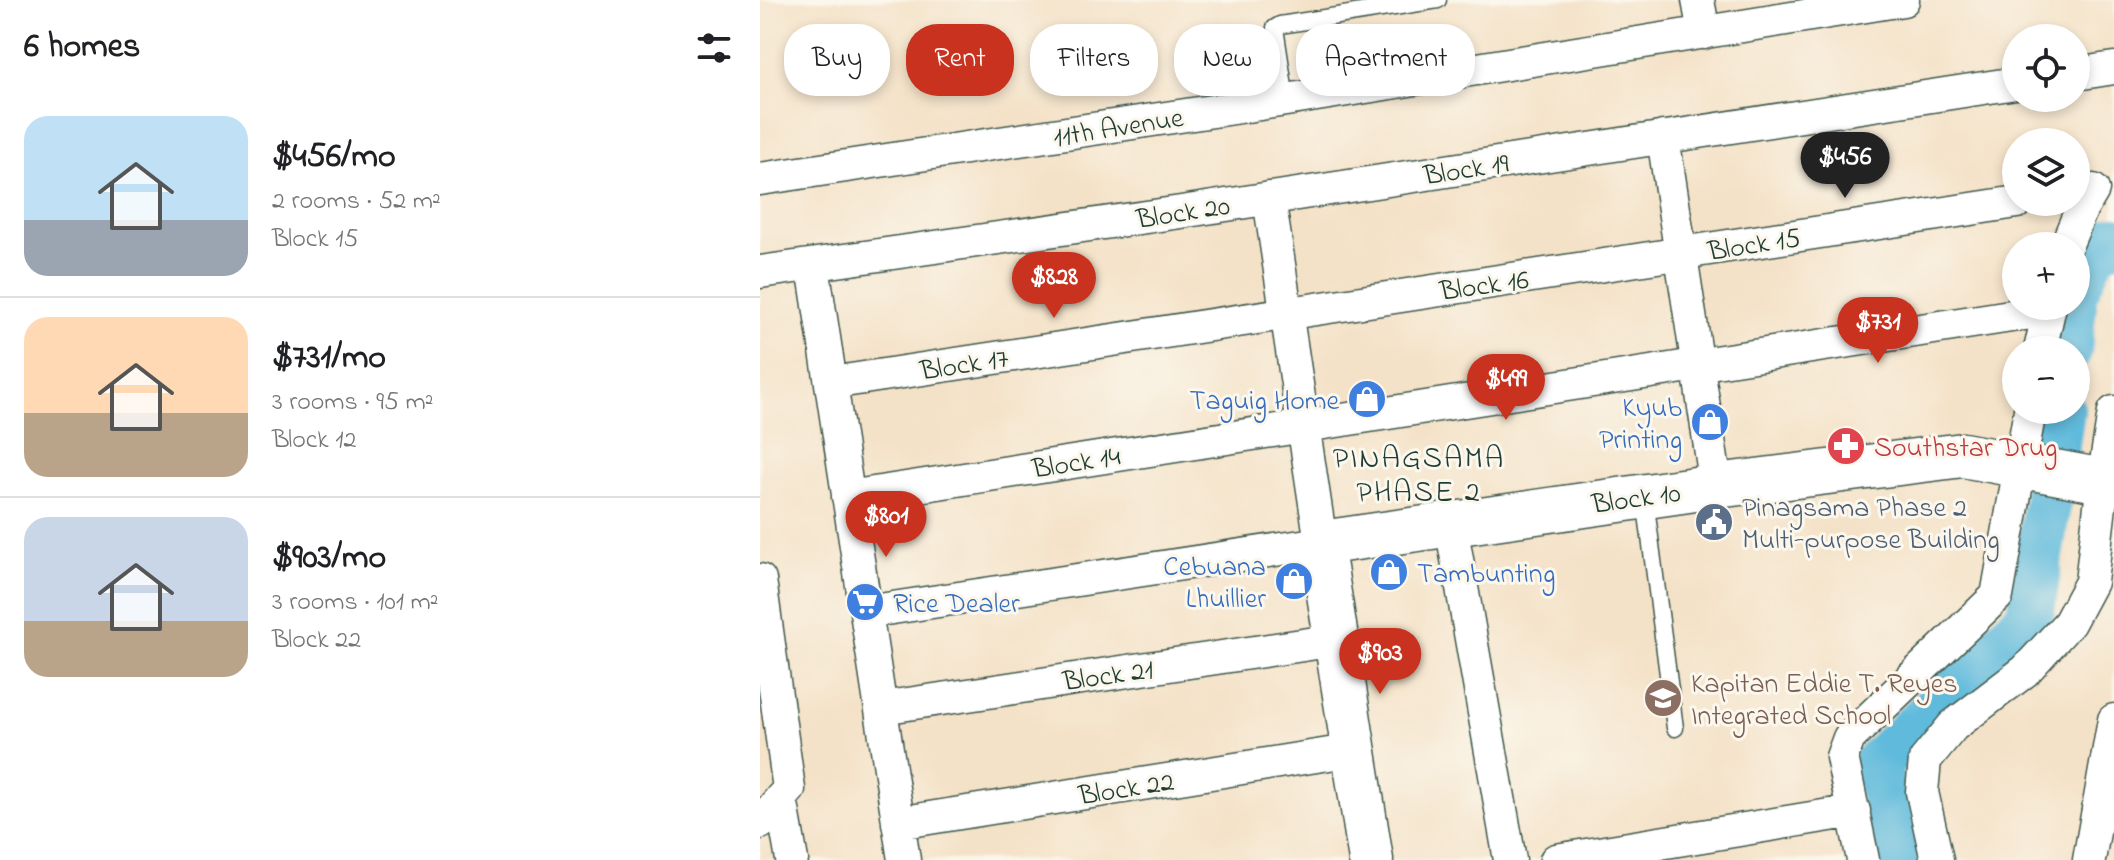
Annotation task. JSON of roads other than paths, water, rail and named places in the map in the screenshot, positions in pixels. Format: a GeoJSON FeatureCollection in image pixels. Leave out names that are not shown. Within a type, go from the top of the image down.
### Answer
{"type":"FeatureCollection","features":[{"type":"Feature","properties":{"kind":"street"},"geometry":{"type":"LineString","coordinates":[[1698,0],[1704,33]]}},
{"type":"Feature","properties":{"kind":"street","name":"11th Avenue"},"geometry":{"type":"LineString","coordinates":[[760,179],[1286,100],[1903,0]]}},
{"type":"Feature","properties":{"kind":"street"},"geometry":{"type":"LineString","coordinates":[[2090,72],[2114,68]]}},
{"type":"Feature","properties":{"kind":"street","name":"Block 19"},"geometry":{"type":"LineString","coordinates":[[1269,198],[2002,85]]}},
{"type":"Feature","properties":{"kind":"street"},"geometry":{"type":"LineString","coordinates":[[1663,137],[1716,486]]}},
{"type":"Feature","properties":{"kind":"street"},"geometry":{"type":"LineString","coordinates":[[2072,232],[2094,190]]}},
{"type":"Feature","properties":{"kind":"street"},"geometry":{"type":"LineString","coordinates":[[1269,198],[1371,860]]}},
{"type":"Feature","properties":{"kind":"street","name":"Block 20"},"geometry":{"type":"LineString","coordinates":[[760,272],[1269,198]]}},
{"type":"Feature","properties":{"kind":"street","name":"Block 15"},"geometry":{"type":"LineString","coordinates":[[1681,254],[2002,204]]}},
{"type":"Feature","properties":{"kind":"street","name":"Block 16"},"geometry":{"type":"LineString","coordinates":[[1286,313],[1681,254]]}},
{"type":"Feature","properties":{"kind":"street"},"geometry":{"type":"LineString","coordinates":[[813,266],[904,860]]}},
{"type":"Feature","properties":{"kind":"street","name":"Block 17"},"geometry":{"type":"LineString","coordinates":[[831,383],[1286,313]]}},
{"type":"Feature","properties":{"kind":"street","name":"Block 14"},"geometry":{"type":"LineString","coordinates":[[848,497],[2002,316]]}},
{"type":"Feature","properties":{"kind":"street"},"geometry":{"type":"LineString","coordinates":[[1863,860],[1842,757],[1849,738],[1997,596],[2114,412]]}},
{"type":"Feature","properties":{"kind":"street"},"geometry":{"type":"LineString","coordinates":[[1937,860],[1922,792],[1925,760],[1953,726],[2025,671],[2069,623],[2091,582],[2073,475],[2039,424]]}},
{"type":"Feature","properties":{"kind":"street","name":"Block 10"},"geometry":{"type":"LineString","coordinates":[[1321,543],[1716,486],[1963,455],[2073,475]]}},
{"type":"Feature","properties":{"kind":"street"},"geometry":{"type":"LineString","coordinates":[[1451,525],[1510,860]]}},
{"type":"Feature","properties":{"kind":"street"},"geometry":{"type":"LineString","coordinates":[[866,612],[1321,543]]}},
{"type":"Feature","properties":{"kind":"street"},"geometry":{"type":"LineString","coordinates":[[760,580],[789,789],[760,823]]}},
{"type":"Feature","properties":{"kind":"street","name":"Block 21"},"geometry":{"type":"LineString","coordinates":[[881,708],[1336,640]]}},
{"type":"Feature","properties":{"kind":"street"},"geometry":{"type":"LineString","coordinates":[[2089,860],[2114,720]]}},
{"type":"Feature","properties":{"kind":"street","name":"Block 22"},"geometry":{"type":"LineString","coordinates":[[898,823],[1354,750]]}},
{"type":"Feature","properties":{"kind":"street"},"geometry":{"type":"LineString","coordinates":[[781,798],[792,860]]}},
{"type":"Feature","properties":{"kind":"street"},"geometry":{"type":"LineString","coordinates":[[1556,860],[1854,811]]}},
{"type":"Feature","properties":{"kind":"lane"},"geometry":{"type":"LineString","coordinates":[[1286,100],[1275,28],[1438,0]]}},
{"type":"Feature","properties":{"kind":"lane"},"geometry":{"type":"LineString","coordinates":[[1645,496],[1675,728]]}},
{"type":"Feature","properties":{"kind":"waterway"},"geometry":{"type":"LineString","coordinates":[[2090,258],[2094,249],[2114,240]]}},
{"type":"Feature","properties":{"kind":"waterway"},"geometry":{"type":"LineString","coordinates":[[2070,336],[2071,320]]}},
{"type":"Feature","properties":{"kind":"waterway"},"geometry":{"type":"LineString","coordinates":[[1900,860],[1876,764],[2030,617],[2059,424]]}},
{"type":"Feature","properties":{"kind":"place","name":"Taguig Home"},"geometry":{"type":"Point","coordinates":[1367,399]}},
{"type":"Feature","properties":{"kind":"place","name":"Kyub Printing"},"geometry":{"type":"Point","coordinates":[1710,422]}},
{"type":"Feature","properties":{"kind":"place","name":"Southstar Drug"},"geometry":{"type":"Point","coordinates":[1846,446]}},
{"type":"Feature","properties":{"kind":"place","name":"Pinagsama Phase 2 Multi-purpose Building"},"geometry":{"type":"Point","coordinates":[1714,522]}},
{"type":"Feature","properties":{"kind":"place","name":"Tambunting"},"geometry":{"type":"Point","coordinates":[1389,572]}},
{"type":"Feature","properties":{"kind":"place","name":"Cebuana Lhuillier"},"geometry":{"type":"Point","coordinates":[1294,581]}},
{"type":"Feature","properties":{"kind":"place","name":"Rice Dealer"},"geometry":{"type":"Point","coordinates":[865,602]}},
{"type":"Feature","properties":{"kind":"place","name":"Kapitan Eddie T. Reyes Integrated School"},"geometry":{"type":"Point","coordinates":[1663,698]}},
{"type":"Feature","properties":{"kind":"district","name":"PINAGSAMA PHASE 2"},"geometry":{"type":"Point","coordinates":[1419,474]}}]}
